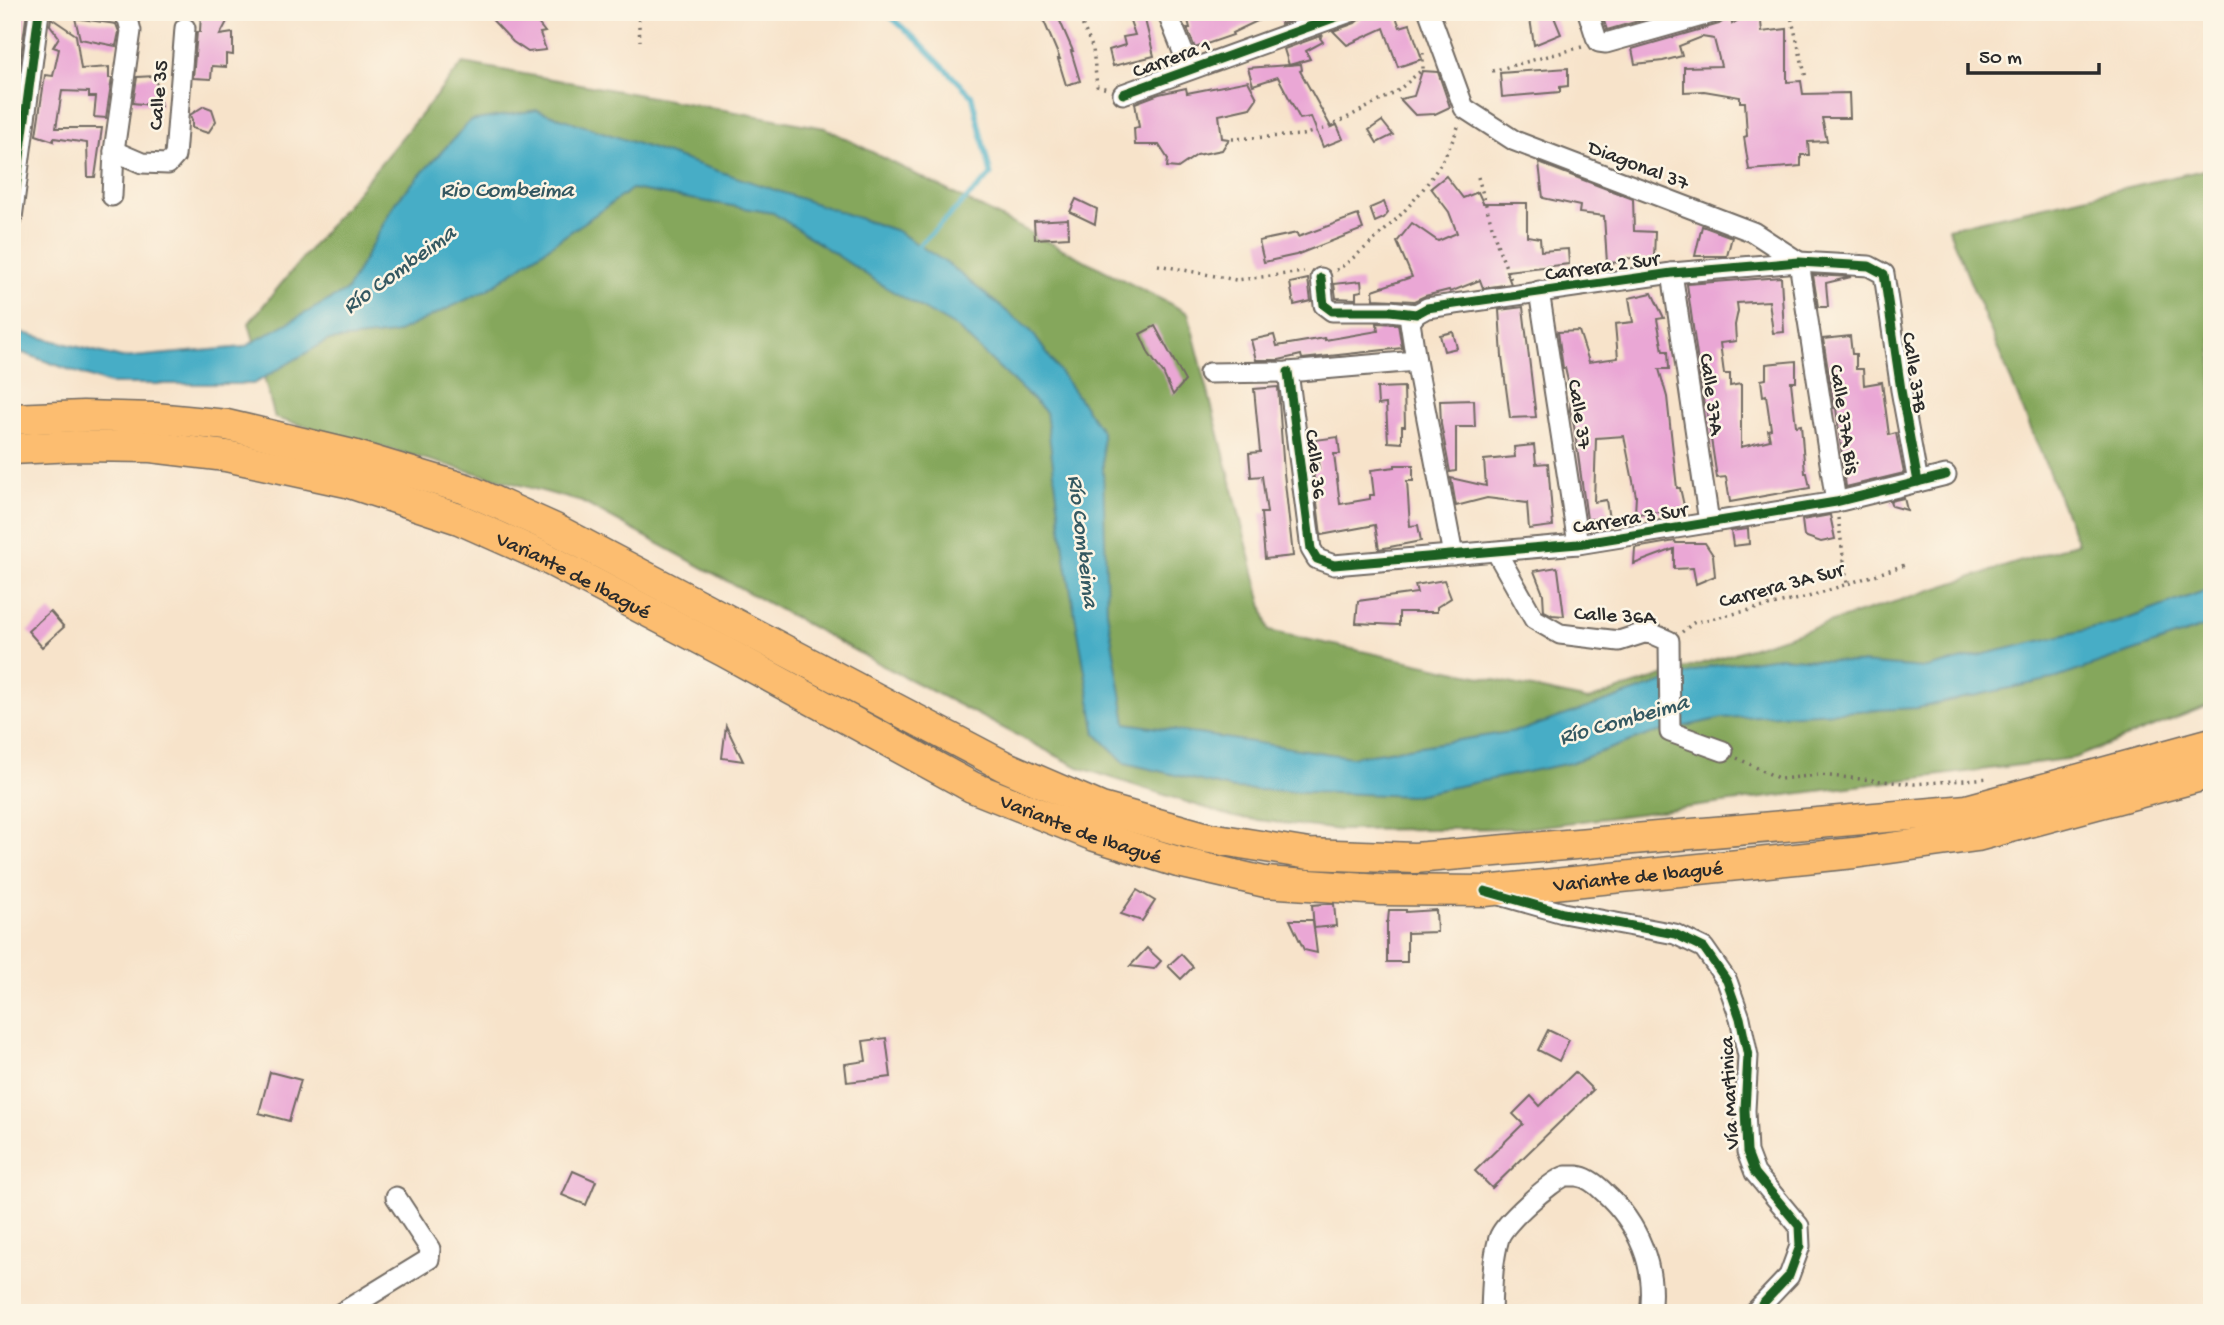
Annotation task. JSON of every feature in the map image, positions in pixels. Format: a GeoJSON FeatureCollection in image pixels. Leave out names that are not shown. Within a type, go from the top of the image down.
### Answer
{"type":"FeatureCollection","features":[{"type":"Feature","properties":{"kind":"highway","name":"Variante de Ibagué"},"geometry":{"type":"LineString","coordinates":[[12,419],[83,416],[155,418],[227,425],[353,455],[466,489],[555,529],[1004,766],[1101,808],[1204,837],[1309,854],[1415,858],[1967,810],[2212,743]]}},
{"type":"Feature","properties":{"kind":"highway","name":"Variante de Ibagué"},"geometry":{"type":"LineString","coordinates":[[12,449],[151,447],[226,456],[347,482],[459,519],[542,556],[726,652],[972,787],[1095,836],[1178,862],[1265,882],[1381,890],[1485,891],[1854,853],[1978,836],[2212,773]]}},
{"type":"Feature","properties":{"kind":"street"},"geometry":{"type":"LineString","coordinates":[[12,218],[39,12]]}},
{"type":"Feature","properties":{"kind":"street"},"geometry":{"type":"LineString","coordinates":[[1167,12],[1190,68]]}},
{"type":"Feature","properties":{"kind":"street","name":"Carrera 1"},"geometry":{"type":"LineString","coordinates":[[1123,94],[1350,12]]}},
{"type":"Feature","properties":{"kind":"street"},"geometry":{"type":"LineString","coordinates":[[1429,12],[1464,108]]}},
{"type":"Feature","properties":{"kind":"street"},"geometry":{"type":"LineString","coordinates":[[1588,12],[1598,39],[1614,41],[1716,12]]}},
{"type":"Feature","properties":{"kind":"street"},"geometry":{"type":"LineString","coordinates":[[111,196],[114,151],[131,30],[125,16]]}},
{"type":"Feature","properties":{"kind":"street","name":"Calle 35"},"geometry":{"type":"LineString","coordinates":[[114,151],[142,163],[168,164],[175,156],[185,28]]}},
{"type":"Feature","properties":{"kind":"street","name":"Diagonal 37"},"geometry":{"type":"LineString","coordinates":[[1464,108],[1515,141],[1754,232],[1799,262]]}},
{"type":"Feature","properties":{"kind":"street","name":"Carrera 2 Sur"},"geometry":{"type":"LineString","coordinates":[[1322,273],[1324,304],[1332,311],[1416,314],[1426,308],[1672,273],[1799,262],[1869,266],[1878,270]]}},
{"type":"Feature","properties":{"kind":"street","name":"Calle 37A Bis"},"geometry":{"type":"LineString","coordinates":[[1799,262],[1836,502]]}},
{"type":"Feature","properties":{"kind":"street","name":"Calle 37B"},"geometry":{"type":"LineString","coordinates":[[1878,270],[1884,274],[1918,482]]}},
{"type":"Feature","properties":{"kind":"street","name":"Calle 37A"},"geometry":{"type":"LineString","coordinates":[[1672,273],[1709,522]]}},
{"type":"Feature","properties":{"kind":"street","name":"Calle 37"},"geometry":{"type":"LineString","coordinates":[[1539,291],[1578,544]]}},
{"type":"Feature","properties":{"kind":"street"},"geometry":{"type":"LineString","coordinates":[[1416,314],[1410,322],[1416,362],[1453,555]]}},
{"type":"Feature","properties":{"kind":"street"},"geometry":{"type":"LineString","coordinates":[[1209,373],[1287,372],[1416,362]]}},
{"type":"Feature","properties":{"kind":"street","name":"Calle 36"},"geometry":{"type":"LineString","coordinates":[[1287,372],[1311,549],[1317,559]]}},
{"type":"Feature","properties":{"kind":"street","name":"Carrera 3 Sur"},"geometry":{"type":"LineString","coordinates":[[1317,559],[1334,565],[1578,544],[1836,502],[1946,475]]}},
{"type":"Feature","properties":{"kind":"street","name":"Calle 36A"},"geometry":{"type":"LineString","coordinates":[[1497,552],[1534,620],[1560,634],[1619,641],[1653,634],[1669,641],[1670,732],[1723,751]]}},
{"type":"Feature","properties":{"kind":"street","name":"Vía Martinica"},"geometry":{"type":"LineString","coordinates":[[1485,891],[1563,913],[1675,934],[1704,948],[1727,981],[1740,1018],[1748,1056],[1745,1110],[1747,1152],[1755,1173],[1799,1226],[1800,1246],[1790,1276],[1754,1313]]}},
{"type":"Feature","properties":{"kind":"street"},"geometry":{"type":"LineString","coordinates":[[1492,1313],[1492,1281],[1500,1235],[1531,1200],[1557,1181],[1566,1177],[1580,1177],[1595,1184],[1632,1223],[1649,1264],[1653,1292],[1650,1313]]}},
{"type":"Feature","properties":{"kind":"street"},"geometry":{"type":"LineString","coordinates":[[341,1313],[429,1259],[430,1249],[396,1197]]}},
{"type":"Feature","properties":{"kind":"path"},"geometry":{"type":"LineString","coordinates":[[638,12],[640,41]]}},
{"type":"Feature","properties":{"kind":"path"},"geometry":{"type":"LineString","coordinates":[[1077,12],[1093,49],[1097,86],[1123,94]]}},
{"type":"Feature","properties":{"kind":"path"},"geometry":{"type":"LineString","coordinates":[[1790,12],[1806,78]]}},
{"type":"Feature","properties":{"kind":"path"},"geometry":{"type":"LineString","coordinates":[[1492,71],[1598,39]]}},
{"type":"Feature","properties":{"kind":"path"},"geometry":{"type":"LineString","coordinates":[[1232,139],[1302,135],[1326,128],[1395,93],[1423,69],[1424,46]]}},
{"type":"Feature","properties":{"kind":"path"},"geometry":{"type":"LineString","coordinates":[[1158,265],[1236,280],[1339,270],[1380,238],[1422,192],[1446,154],[1464,108]]}},
{"type":"Feature","properties":{"kind":"path"},"geometry":{"type":"LineString","coordinates":[[1478,177],[1498,247],[1517,295]]}},
{"type":"Feature","properties":{"kind":"path"},"geometry":{"type":"LineString","coordinates":[[1723,751],[1780,779],[1819,775],[1914,784],[1992,778]]}},
{"type":"Feature","properties":{"kind":"green space"},"geometry":{"type":"Polygon","coordinates":[[[463,63],[825,128],[1188,313],[1269,631],[1588,700],[2078,543],[1948,228],[2212,168],[2212,704],[2074,758],[1528,828],[1339,830],[1233,817],[1078,767],[874,661],[582,502],[275,418],[249,323],[463,63]]]}},
{"type":"Feature","properties":{"kind":"water","name":"Rio Combeima"},"geometry":{"type":"Polygon","coordinates":[[[537,110],[897,231],[948,264],[1031,331],[1102,431],[1107,611],[1126,723],[1351,757],[1522,730],[1711,666],[1779,657],[1926,668],[2119,622],[2212,588],[2212,624],[2057,678],[1917,708],[1722,718],[1651,734],[1570,763],[1410,796],[1234,789],[1125,763],[1096,734],[1066,564],[1046,412],[957,328],[885,287],[773,213],[632,189],[487,290],[394,334],[327,341],[253,384],[109,384],[12,349],[12,330],[122,358],[244,347],[347,290],[396,201],[470,121],[537,110]]]}},
{"type":"Feature","properties":{"kind":"building"},"geometry":{"type":"Polygon","coordinates":[[[12,12],[27,12],[19,69],[12,69],[12,12]]]}},
{"type":"Feature","properties":{"kind":"building"},"geometry":{"type":"Polygon","coordinates":[[[485,12],[529,12],[545,32],[540,33],[546,50],[528,52],[513,42],[485,12]]]}},
{"type":"Feature","properties":{"kind":"building"},"geometry":{"type":"Polygon","coordinates":[[[1040,12],[1056,12],[1073,51],[1080,81],[1066,85],[1060,59],[1040,12]]]}},
{"type":"Feature","properties":{"kind":"building"},"geometry":{"type":"Polygon","coordinates":[[[1127,12],[1143,12],[1154,56],[1113,66],[1109,50],[1125,45],[1123,37],[1135,35],[1127,12]]]}},
{"type":"Feature","properties":{"kind":"building"},"geometry":{"type":"Polygon","coordinates":[[[1186,12],[1228,12],[1229,16],[1244,12],[1276,12],[1232,33],[1233,35],[1195,48],[1187,28],[1190,28],[1186,12]]]}},
{"type":"Feature","properties":{"kind":"building"},"geometry":{"type":"Polygon","coordinates":[[[1279,12],[1313,12],[1281,24],[1279,12]]]}},
{"type":"Feature","properties":{"kind":"building"},"geometry":{"type":"Polygon","coordinates":[[[1362,12],[1394,12],[1400,27],[1410,24],[1422,59],[1398,67],[1384,28],[1347,45],[1333,31],[1355,23],[1362,12]]]}},
{"type":"Feature","properties":{"kind":"building"},"geometry":{"type":"Polygon","coordinates":[[[1529,12],[1552,12],[1561,34],[1534,45],[1529,12]]]}},
{"type":"Feature","properties":{"kind":"building"},"geometry":{"type":"Polygon","coordinates":[[[1601,12],[1670,12],[1607,30],[1601,12]]]}},
{"type":"Feature","properties":{"kind":"building"},"geometry":{"type":"Polygon","coordinates":[[[1728,12],[1732,24],[1751,12],[1760,12],[1762,32],[1787,29],[1787,82],[1801,81],[1803,94],[1849,93],[1850,118],[1822,118],[1827,141],[1808,142],[1809,155],[1801,155],[1801,166],[1749,170],[1744,137],[1747,136],[1745,102],[1740,102],[1740,97],[1704,91],[1684,92],[1684,67],[1721,66],[1714,39],[1702,37],[1679,46],[1682,56],[1635,64],[1632,49],[1719,24],[1725,20],[1728,12]]]}},
{"type":"Feature","properties":{"kind":"building"},"geometry":{"type":"Polygon","coordinates":[[[201,13],[231,14],[220,35],[233,33],[233,55],[226,54],[226,67],[212,66],[211,79],[193,78],[201,13]]]}},
{"type":"Feature","properties":{"kind":"building"},"geometry":{"type":"Polygon","coordinates":[[[51,18],[76,35],[81,69],[109,67],[109,78],[112,78],[106,118],[94,117],[96,97],[89,97],[89,92],[62,91],[56,128],[102,128],[95,177],[88,177],[87,143],[54,138],[54,141],[36,135],[45,75],[53,76],[59,49],[53,47],[59,37],[50,25],[51,18]]]}},
{"type":"Feature","properties":{"kind":"building"},"geometry":{"type":"Polygon","coordinates":[[[75,18],[116,24],[119,32],[116,46],[80,39],[75,18]]]}},
{"type":"Feature","properties":{"kind":"building"},"geometry":{"type":"Polygon","coordinates":[[[1323,35],[1320,38],[1323,42],[1306,51],[1310,59],[1289,65],[1284,49],[1323,35]]]}},
{"type":"Feature","properties":{"kind":"building"},"geometry":{"type":"Polygon","coordinates":[[[1301,64],[1300,71],[1331,127],[1337,125],[1343,139],[1323,147],[1311,117],[1300,119],[1278,77],[1253,85],[1248,68],[1301,64]]]}},
{"type":"Feature","properties":{"kind":"building"},"geometry":{"type":"Polygon","coordinates":[[[1568,68],[1568,86],[1560,87],[1560,92],[1502,97],[1500,73],[1568,68]]]}},
{"type":"Feature","properties":{"kind":"building"},"geometry":{"type":"Polygon","coordinates":[[[1422,71],[1438,72],[1450,107],[1435,114],[1415,115],[1400,99],[1414,96],[1422,71]]]}},
{"type":"Feature","properties":{"kind":"building"},"geometry":{"type":"Polygon","coordinates":[[[155,76],[161,106],[133,103],[137,77],[155,76]]]}},
{"type":"Feature","properties":{"kind":"building"},"geometry":{"type":"Polygon","coordinates":[[[1248,81],[1257,98],[1250,108],[1219,115],[1222,138],[1229,139],[1222,150],[1197,155],[1178,168],[1167,167],[1168,159],[1159,145],[1135,145],[1134,128],[1139,127],[1135,103],[1186,88],[1187,93],[1248,81]]]}},
{"type":"Feature","properties":{"kind":"building"},"geometry":{"type":"Polygon","coordinates":[[[204,106],[212,109],[216,121],[208,133],[192,128],[190,115],[204,106]]]}},
{"type":"Feature","properties":{"kind":"building"},"geometry":{"type":"Polygon","coordinates":[[[1382,121],[1393,135],[1377,143],[1369,130],[1382,121]]]}},
{"type":"Feature","properties":{"kind":"building"},"geometry":{"type":"Polygon","coordinates":[[[1539,163],[1633,199],[1634,231],[1655,232],[1654,259],[1622,258],[1622,262],[1607,263],[1604,216],[1579,213],[1580,206],[1543,198],[1539,163]]]}},
{"type":"Feature","properties":{"kind":"building"},"geometry":{"type":"Polygon","coordinates":[[[1446,176],[1463,198],[1478,192],[1483,203],[1527,203],[1527,236],[1540,238],[1541,251],[1568,249],[1569,264],[1506,271],[1511,284],[1483,288],[1480,280],[1450,292],[1449,290],[1425,296],[1414,301],[1374,299],[1373,290],[1412,277],[1397,242],[1412,223],[1438,241],[1457,233],[1449,212],[1431,188],[1446,176]]]}},
{"type":"Feature","properties":{"kind":"building"},"geometry":{"type":"Polygon","coordinates":[[[1076,199],[1097,209],[1095,224],[1070,212],[1076,199]]]}},
{"type":"Feature","properties":{"kind":"building"},"geometry":{"type":"Polygon","coordinates":[[[1384,202],[1388,213],[1375,222],[1370,208],[1384,202]]]}},
{"type":"Feature","properties":{"kind":"building"},"geometry":{"type":"Polygon","coordinates":[[[1358,215],[1363,229],[1296,255],[1264,262],[1259,241],[1297,233],[1298,237],[1358,215]]]}},
{"type":"Feature","properties":{"kind":"building"},"geometry":{"type":"Polygon","coordinates":[[[1068,219],[1069,237],[1035,239],[1034,221],[1068,219]]]}},
{"type":"Feature","properties":{"kind":"building"},"geometry":{"type":"Polygon","coordinates":[[[1702,226],[1732,237],[1727,256],[1695,256],[1702,226]]]}},
{"type":"Feature","properties":{"kind":"building"},"geometry":{"type":"Polygon","coordinates":[[[1813,275],[1851,277],[1826,283],[1828,307],[1818,307],[1813,275]]]}},
{"type":"Feature","properties":{"kind":"building"},"geometry":{"type":"Polygon","coordinates":[[[1781,277],[1784,332],[1773,333],[1769,301],[1737,303],[1736,341],[1720,343],[1724,374],[1730,374],[1730,386],[1741,384],[1741,447],[1770,440],[1766,395],[1763,396],[1761,380],[1766,379],[1766,364],[1796,361],[1796,382],[1791,382],[1796,426],[1801,425],[1805,473],[1810,488],[1730,502],[1726,477],[1717,478],[1687,284],[1781,277]]]}},
{"type":"Feature","properties":{"kind":"building"},"geometry":{"type":"Polygon","coordinates":[[[1308,279],[1311,301],[1294,305],[1290,283],[1308,279]]]}},
{"type":"Feature","properties":{"kind":"building"},"geometry":{"type":"Polygon","coordinates":[[[1361,281],[1362,291],[1356,292],[1356,299],[1336,298],[1334,284],[1361,281]]]}},
{"type":"Feature","properties":{"kind":"building"},"geometry":{"type":"Polygon","coordinates":[[[1652,293],[1664,318],[1657,319],[1663,351],[1668,351],[1669,369],[1659,369],[1667,397],[1677,488],[1680,488],[1685,510],[1635,514],[1636,496],[1624,436],[1596,438],[1594,502],[1606,500],[1609,519],[1587,519],[1570,411],[1571,394],[1563,368],[1558,332],[1579,331],[1589,362],[1618,358],[1615,324],[1633,322],[1629,298],[1652,293]]]}},
{"type":"Feature","properties":{"kind":"building"},"geometry":{"type":"Polygon","coordinates":[[[1523,307],[1536,417],[1510,418],[1499,310],[1523,307]]]}},
{"type":"Feature","properties":{"kind":"building"},"geometry":{"type":"Polygon","coordinates":[[[1377,323],[1398,324],[1402,348],[1302,359],[1301,355],[1279,360],[1256,360],[1251,340],[1274,335],[1277,346],[1325,340],[1378,331],[1377,323]]]}},
{"type":"Feature","properties":{"kind":"building"},"geometry":{"type":"Polygon","coordinates":[[[1155,326],[1185,381],[1173,395],[1140,334],[1155,326]]]}},
{"type":"Feature","properties":{"kind":"building"},"geometry":{"type":"Polygon","coordinates":[[[1453,332],[1457,348],[1444,351],[1440,335],[1453,332]]]}},
{"type":"Feature","properties":{"kind":"building"},"geometry":{"type":"Polygon","coordinates":[[[1850,336],[1852,354],[1856,354],[1856,369],[1863,369],[1864,385],[1882,382],[1889,435],[1896,433],[1904,473],[1846,487],[1836,408],[1823,339],[1850,336]]]}},
{"type":"Feature","properties":{"kind":"building"},"geometry":{"type":"Polygon","coordinates":[[[1278,387],[1293,556],[1265,559],[1261,513],[1267,513],[1262,476],[1251,477],[1249,453],[1260,452],[1254,389],[1278,387]]]}},
{"type":"Feature","properties":{"kind":"building"},"geometry":{"type":"Polygon","coordinates":[[[1404,387],[1405,426],[1402,426],[1402,443],[1388,442],[1386,404],[1378,405],[1377,388],[1404,387]]]}},
{"type":"Feature","properties":{"kind":"building"},"geometry":{"type":"Polygon","coordinates":[[[1474,400],[1475,427],[1456,427],[1456,471],[1450,472],[1441,424],[1440,401],[1474,400]]]}},
{"type":"Feature","properties":{"kind":"building"},"geometry":{"type":"Polygon","coordinates":[[[1338,437],[1340,454],[1334,454],[1340,504],[1370,499],[1370,495],[1374,495],[1371,470],[1395,465],[1413,465],[1413,481],[1407,481],[1410,526],[1418,525],[1421,541],[1379,549],[1375,525],[1321,535],[1313,470],[1319,469],[1315,440],[1338,437]]]}},
{"type":"Feature","properties":{"kind":"building"},"geometry":{"type":"Polygon","coordinates":[[[1534,445],[1536,464],[1548,463],[1553,526],[1529,529],[1527,503],[1487,498],[1456,506],[1451,478],[1486,486],[1484,460],[1515,457],[1514,447],[1534,445]]]}},
{"type":"Feature","properties":{"kind":"building"},"geometry":{"type":"Polygon","coordinates":[[[1904,498],[1907,510],[1892,506],[1890,501],[1904,498]]]}},
{"type":"Feature","properties":{"kind":"building"},"geometry":{"type":"Polygon","coordinates":[[[1830,515],[1835,539],[1821,542],[1804,536],[1802,520],[1830,515]]]}},
{"type":"Feature","properties":{"kind":"building"},"geometry":{"type":"Polygon","coordinates":[[[1748,529],[1749,544],[1733,546],[1731,531],[1748,529]]]}},
{"type":"Feature","properties":{"kind":"building"},"geometry":{"type":"Polygon","coordinates":[[[1675,541],[1705,543],[1713,555],[1715,576],[1696,584],[1693,568],[1674,569],[1674,549],[1634,564],[1635,548],[1675,541]]]}},
{"type":"Feature","properties":{"kind":"building"},"geometry":{"type":"Polygon","coordinates":[[[1557,567],[1564,616],[1544,611],[1543,594],[1534,571],[1557,567]]]}},
{"type":"Feature","properties":{"kind":"building"},"geometry":{"type":"Polygon","coordinates":[[[1444,580],[1451,598],[1437,607],[1437,612],[1399,612],[1399,625],[1356,623],[1358,601],[1417,593],[1415,585],[1444,580]]]}},
{"type":"Feature","properties":{"kind":"building"},"geometry":{"type":"Polygon","coordinates":[[[50,611],[64,627],[42,647],[28,631],[50,611]]]}},
{"type":"Feature","properties":{"kind":"building"},"geometry":{"type":"Polygon","coordinates":[[[726,726],[743,761],[722,758],[726,726]]]}},
{"type":"Feature","properties":{"kind":"building"},"geometry":{"type":"Polygon","coordinates":[[[1137,890],[1155,901],[1142,921],[1121,914],[1137,890]]]}},
{"type":"Feature","properties":{"kind":"building"},"geometry":{"type":"Polygon","coordinates":[[[1334,904],[1336,926],[1314,928],[1312,905],[1334,904]]]}},
{"type":"Feature","properties":{"kind":"building"},"geometry":{"type":"Polygon","coordinates":[[[1389,910],[1436,910],[1437,932],[1407,933],[1407,962],[1387,962],[1389,910]]]}},
{"type":"Feature","properties":{"kind":"building"},"geometry":{"type":"Polygon","coordinates":[[[1290,920],[1313,920],[1317,953],[1304,950],[1290,920]]]}},
{"type":"Feature","properties":{"kind":"building"},"geometry":{"type":"Polygon","coordinates":[[[1147,948],[1161,961],[1154,969],[1130,966],[1147,948]]]}},
{"type":"Feature","properties":{"kind":"building"},"geometry":{"type":"Polygon","coordinates":[[[1181,954],[1193,967],[1181,979],[1168,966],[1181,954]]]}},
{"type":"Feature","properties":{"kind":"building"},"geometry":{"type":"Polygon","coordinates":[[[1548,1030],[1569,1040],[1559,1061],[1538,1050],[1548,1030]]]}},
{"type":"Feature","properties":{"kind":"building"},"geometry":{"type":"Polygon","coordinates":[[[886,1038],[891,1077],[847,1082],[845,1064],[866,1061],[863,1041],[886,1038]]]}},
{"type":"Feature","properties":{"kind":"building"},"geometry":{"type":"Polygon","coordinates":[[[270,1072],[301,1080],[289,1121],[259,1113],[270,1072]]]}},
{"type":"Feature","properties":{"kind":"building"},"geometry":{"type":"Polygon","coordinates":[[[1575,1072],[1593,1090],[1492,1188],[1475,1171],[1523,1124],[1513,1114],[1531,1096],[1540,1106],[1575,1072]]]}},
{"type":"Feature","properties":{"kind":"building"},"geometry":{"type":"Polygon","coordinates":[[[573,1171],[596,1181],[586,1205],[562,1195],[573,1171]]]}},
{"type":"Feature","properties":{"kind":"waterway"},"geometry":{"type":"LineString","coordinates":[[885,12],[972,96],[991,175],[915,249]]}},
{"type":"Feature","properties":{"kind":"cycle path"},"geometry":{"type":"LineString","coordinates":[[12,218],[39,12]]}},
{"type":"Feature","properties":{"kind":"cycle path"},"geometry":{"type":"LineString","coordinates":[[1123,94],[1350,12]]}},
{"type":"Feature","properties":{"kind":"cycle path"},"geometry":{"type":"LineString","coordinates":[[1321,278],[1324,305],[1332,311],[1416,314],[1427,308],[1672,273],[1799,262],[1869,266],[1884,274],[1918,482]]}},
{"type":"Feature","properties":{"kind":"cycle path"},"geometry":{"type":"LineString","coordinates":[[1288,372],[1311,549],[1317,559],[1334,565],[1578,544],[1836,502],[1946,475]]}},
{"type":"Feature","properties":{"kind":"cycle path"},"geometry":{"type":"LineString","coordinates":[[1485,891],[1563,913],[1675,934],[1704,948],[1727,981],[1740,1018],[1748,1056],[1745,1110],[1747,1152],[1755,1173],[1799,1226],[1800,1246],[1789,1276],[1754,1313]]}},
{"type":"Feature","properties":{"kind":"water label","name":"Río Combeima"},"geometry":{"type":"Point","coordinates":[398,268]}},
{"type":"Feature","properties":{"kind":"water label","name":"Río Combeima"},"geometry":{"type":"Point","coordinates":[1085,541]}},
{"type":"Feature","properties":{"kind":"water label","name":"Río Combeima"},"geometry":{"type":"Point","coordinates":[1623,718]}}]}
